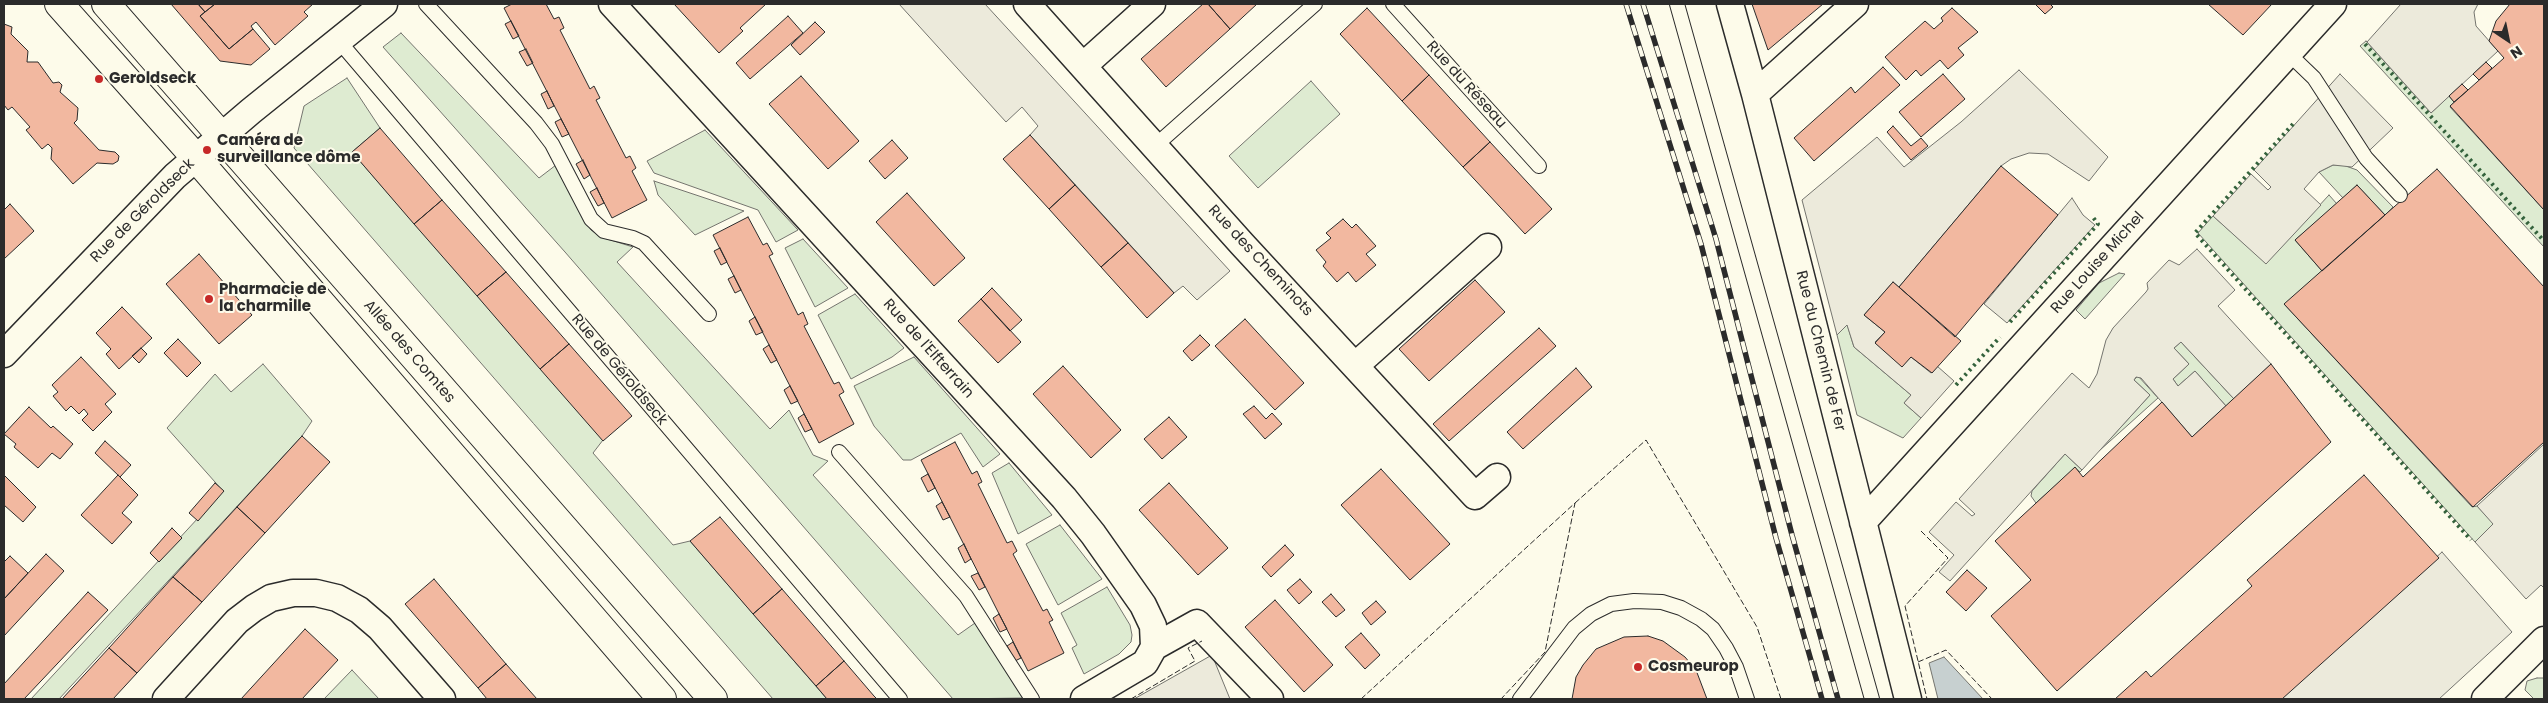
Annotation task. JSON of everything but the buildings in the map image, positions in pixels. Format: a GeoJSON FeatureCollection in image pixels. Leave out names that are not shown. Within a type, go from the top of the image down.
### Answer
{"type":"FeatureCollection","features":[{"type":"Feature","properties":{"kind":"street"},"geometry":{"type":"LineString","coordinates":[[59,4],[196,158],[662,699]]}},
{"type":"Feature","properties":{"kind":"street","name":"Allée des Comtes"},"geometry":{"type":"LineString","coordinates":[[106,4],[713,699]]}},
{"type":"Feature","properties":{"kind":"street","name":"Rue de Géroldseck"},"geometry":{"type":"LineString","coordinates":[[4,354],[175,176],[220,136],[384,4]]}},
{"type":"Feature","properties":{"kind":"street","name":"Rue de l'Elfterrain"},"geometry":{"type":"LineString","coordinates":[[612,4],[1064,498],[1093,534],[1143,605],[1153,626],[1154,647]]}},
{"type":"Feature","properties":{"kind":"street","name":"Rue des Cheminots"},"geometry":{"type":"LineString","coordinates":[[1027,4],[1475,496],[1497,476]]}},
{"type":"Feature","properties":{"kind":"street"},"geometry":{"type":"LineString","coordinates":[[1083,66],[1152,4]]}},
{"type":"Feature","properties":{"kind":"street","name":"Rue du Chemin de Fer"},"geometry":{"type":"LineString","coordinates":[[1730,4],[1755,94],[1908,699]]}},
{"type":"Feature","properties":{"kind":"street"},"geometry":{"type":"LineString","coordinates":[[1755,94],[1855,4]]}},
{"type":"Feature","properties":{"kind":"street","name":"Rue Louise Michel"},"geometry":{"type":"LineString","coordinates":[[1863,522],[2333,4]]}},
{"type":"Feature","properties":{"kind":"street"},"geometry":{"type":"LineString","coordinates":[[1356,366],[1488,247]]}},
{"type":"Feature","properties":{"kind":"street"},"geometry":{"type":"LineString","coordinates":[[166,699],[237,621],[254,608],[271,598],[293,593],[316,592],[338,598],[359,610],[380,628],[442,699]]}},
{"type":"Feature","properties":{"kind":"street"},"geometry":{"type":"LineString","coordinates":[[1084,699],[1145,663],[1154,647],[1197,623],[1270,699]]}},
{"type":"Feature","properties":{"kind":"street"},"geometry":{"type":"LineString","coordinates":[[2485,699],[2544,640]]}},
{"type":"Feature","properties":{"kind":"lane"},"geometry":{"type":"LineString","coordinates":[[426,4],[536,122],[552,144],[591,219],[604,231],[633,238],[644,243],[709,314]]}},
{"type":"Feature","properties":{"kind":"lane"},"geometry":{"type":"LineString","coordinates":[[1156,146],[1315,4]]}},
{"type":"Feature","properties":{"kind":"lane","name":"Rue du Réseau"},"geometry":{"type":"LineString","coordinates":[[1393,4],[1539,166]]}},
{"type":"Feature","properties":{"kind":"lane"},"geometry":{"type":"LineString","coordinates":[[1677,4],[1872,699]]}},
{"type":"Feature","properties":{"kind":"lane","name":"Rue de Géroldseck"},"geometry":{"type":"LineString","coordinates":[[338,40],[900,699]]}},
{"type":"Feature","properties":{"kind":"lane"},"geometry":{"type":"LineString","coordinates":[[2288,53],[2314,78],[2366,158],[2400,194]]}},
{"type":"Feature","properties":{"kind":"lane"},"geometry":{"type":"LineString","coordinates":[[840,452],[966,596],[1032,699]]}},
{"type":"Feature","properties":{"kind":"lane"},"geometry":{"type":"LineString","coordinates":[[1520,699],[1574,628],[1591,614],[1611,604],[1634,601],[1662,602],[1682,608],[1712,629],[1736,667],[1747,699]]}},
{"type":"Feature","properties":{"kind":"green space"},"geometry":{"type":"Polygon","coordinates":[[[401,33],[539,178],[556,165],[591,230],[601,237],[633,247],[617,262],[770,429],[789,410],[813,455],[828,461],[813,475],[958,635],[975,623],[1024,698],[953,699],[565,252],[383,47],[401,33]]]}},
{"type":"Feature","properties":{"kind":"green space"},"geometry":{"type":"Polygon","coordinates":[[[2366,41],[2431,113],[2449,96],[2454,102],[2450,107],[2544,210],[2544,247],[2360,46],[2366,41]]]}},
{"type":"Feature","properties":{"kind":"green space"},"geometry":{"type":"Polygon","coordinates":[[[347,78],[380,128],[352,152],[603,440],[593,453],[673,545],[690,541],[827,699],[773,699],[294,148],[304,106],[347,78]]]}},
{"type":"Feature","properties":{"kind":"green space"},"geometry":{"type":"Polygon","coordinates":[[[1311,81],[1340,114],[1258,188],[1229,156],[1311,81]]]}},
{"type":"Feature","properties":{"kind":"green space"},"geometry":{"type":"Polygon","coordinates":[[[705,130],[798,230],[776,242],[758,210],[654,173],[647,161],[705,130]]]}},
{"type":"Feature","properties":{"kind":"green space"},"geometry":{"type":"Polygon","coordinates":[[[2333,165],[2343,165],[2357,170],[2393,207],[2385,215],[2357,185],[2343,198],[2319,172],[2333,165]]]}},
{"type":"Feature","properties":{"kind":"green space"},"geometry":{"type":"Polygon","coordinates":[[[654,181],[744,211],[695,235],[658,195],[654,181]]]}},
{"type":"Feature","properties":{"kind":"green space"},"geometry":{"type":"Polygon","coordinates":[[[2329,195],[2337,204],[2295,240],[2322,271],[2285,305],[2472,507],[2477,506],[2494,524],[2475,542],[2198,233],[2213,216],[2266,263],[2329,195]]]}},
{"type":"Feature","properties":{"kind":"green space"},"geometry":{"type":"Polygon","coordinates":[[[803,239],[848,288],[815,307],[785,248],[803,239]]]}},
{"type":"Feature","properties":{"kind":"green space"},"geometry":{"type":"Polygon","coordinates":[[[2119,273],[2125,274],[2085,319],[2076,310],[2099,283],[2119,273]]]}},
{"type":"Feature","properties":{"kind":"green space"},"geometry":{"type":"Polygon","coordinates":[[[855,294],[904,348],[892,357],[851,379],[818,315],[855,294]]]}},
{"type":"Feature","properties":{"kind":"green space"},"geometry":{"type":"Polygon","coordinates":[[[1847,324],[1854,347],[1911,395],[1904,403],[1921,418],[1903,438],[1857,415],[1837,335],[1847,324]]]}},
{"type":"Feature","properties":{"kind":"green space"},"geometry":{"type":"Polygon","coordinates":[[[2181,342],[2234,399],[2226,406],[2195,371],[2178,386],[2173,379],[2189,364],[2174,348],[2181,342]]]}},
{"type":"Feature","properties":{"kind":"green space"},"geometry":{"type":"Polygon","coordinates":[[[914,357],[1000,454],[983,467],[961,433],[911,460],[903,460],[874,426],[854,386],[914,357]]]}},
{"type":"Feature","properties":{"kind":"green space"},"geometry":{"type":"Polygon","coordinates":[[[263,364],[312,421],[302,436],[59,699],[31,699],[223,491],[167,428],[215,374],[231,392],[263,364]]]}},
{"type":"Feature","properties":{"kind":"green space"},"geometry":{"type":"Polygon","coordinates":[[[2138,376],[2158,398],[2099,451],[2150,395],[2134,380],[2138,376]]]}},
{"type":"Feature","properties":{"kind":"green space"},"geometry":{"type":"Polygon","coordinates":[[[2065,454],[2082,470],[2080,472],[2075,468],[2036,503],[2031,496],[2032,491],[2065,454]]]}},
{"type":"Feature","properties":{"kind":"green space"},"geometry":{"type":"Polygon","coordinates":[[[1009,463],[1052,515],[1018,534],[992,473],[1009,463]]]}},
{"type":"Feature","properties":{"kind":"green space"},"geometry":{"type":"Polygon","coordinates":[[[1060,525],[1102,579],[1058,605],[1026,544],[1060,525]]]}},
{"type":"Feature","properties":{"kind":"green space"},"geometry":{"type":"Polygon","coordinates":[[[1107,587],[1130,625],[1131,642],[1119,654],[1084,674],[1072,648],[1077,645],[1061,613],[1107,587]]]}},
{"type":"Feature","properties":{"kind":"green space"},"geometry":{"type":"Polygon","coordinates":[[[352,670],[379,699],[324,699],[352,670]]]}},
{"type":"Feature","properties":{"kind":"green space"},"geometry":{"type":"Polygon","coordinates":[[[2544,678],[2544,699],[2534,699],[2525,690],[2527,681],[2544,678]]]}},
{"type":"Feature","properties":{"kind":"shaded area"},"geometry":{"type":"Polygon","coordinates":[[[899,4],[985,4],[1230,271],[1197,300],[1183,286],[1174,293],[1030,135],[1038,126],[1022,107],[1006,122],[899,4]]]}},
{"type":"Feature","properties":{"kind":"shaded area"},"geometry":{"type":"Polygon","coordinates":[[[2401,4],[2478,4],[2474,12],[2476,26],[2498,51],[2431,113],[2367,42],[2401,4]]]}},
{"type":"Feature","properties":{"kind":"shaded area"},"geometry":{"type":"Polygon","coordinates":[[[2019,70],[2108,157],[2089,181],[2048,154],[2029,153],[2011,159],[2001,166],[1899,287],[1893,282],[1864,315],[1885,332],[1875,342],[1902,366],[1911,357],[1931,373],[1937,366],[1954,381],[1921,418],[1904,403],[1911,395],[1854,347],[1847,325],[1837,335],[1802,200],[1877,137],[1904,167],[1961,122],[2019,70]]]}},
{"type":"Feature","properties":{"kind":"shaded area"},"geometry":{"type":"Polygon","coordinates":[[[2340,74],[2393,128],[2352,167],[2333,165],[2319,172],[2304,189],[2321,205],[2266,264],[2213,216],[2251,174],[2268,190],[2271,187],[2254,170],[2340,74]]]}},
{"type":"Feature","properties":{"kind":"shaded area"},"geometry":{"type":"Polygon","coordinates":[[[2072,198],[2083,215],[2095,225],[2007,323],[1984,304],[2072,198]]]}},
{"type":"Feature","properties":{"kind":"shaded area"},"geometry":{"type":"Polygon","coordinates":[[[2197,249],[2235,290],[2218,306],[2271,364],[2234,399],[2181,342],[2174,348],[2189,364],[2173,379],[2178,386],[2195,371],[2226,406],[2192,437],[2141,378],[2136,377],[2134,380],[2150,395],[2082,470],[2065,454],[1950,581],[1939,572],[1954,555],[1929,532],[1956,502],[1972,516],[1975,514],[1959,499],[2072,373],[2089,388],[2097,374],[2106,340],[2113,328],[2146,292],[2148,289],[2147,283],[2169,260],[2179,265],[2197,249]]]}},
{"type":"Feature","properties":{"kind":"shaded area"},"geometry":{"type":"Polygon","coordinates":[[[2544,444],[2544,588],[2541,585],[2526,599],[2475,542],[2493,524],[2477,506],[2544,444]]]}},
{"type":"Feature","properties":{"kind":"shaded area"},"geometry":{"type":"Polygon","coordinates":[[[2442,552],[2512,632],[2439,699],[2280,699],[2442,552]]]}},
{"type":"Feature","properties":{"kind":"shaded area"},"geometry":{"type":"Polygon","coordinates":[[[1212,655],[1230,699],[1134,699],[1212,655]]]}},
{"type":"Feature","properties":{"kind":"shaded area"},"geometry":{"type":"Polygon","coordinates":[[[1944,657],[1983,699],[1938,699],[1929,663],[1944,657]]]}},
{"type":"Feature","properties":{"kind":"railway"},"geometry":{"type":"LineString","coordinates":[[1626,4],[1701,244],[1776,538],[1822,699]]}},
{"type":"Feature","properties":{"kind":"railway"},"geometry":{"type":"LineString","coordinates":[[1643,4],[1716,239],[1792,535],[1838,699]]}},
{"type":"Feature","properties":{"kind":"hedge"},"geometry":{"type":"LineString","coordinates":[[2365,44],[2544,241]]}},
{"type":"Feature","properties":{"kind":"hedge"},"geometry":{"type":"LineString","coordinates":[[2293,124],[2195,233],[2471,540]]}},
{"type":"Feature","properties":{"kind":"hedge"},"geometry":{"type":"LineString","coordinates":[[2010,322],[2098,224],[2092,216]]}},
{"type":"Feature","properties":{"kind":"hedge"},"geometry":{"type":"LineString","coordinates":[[1956,385],[2000,337]]}},
{"type":"Feature","properties":{"kind":"fence"},"geometry":{"type":"LineString","coordinates":[[1575,503],[1646,440],[1757,627],[1781,699]]}},
{"type":"Feature","properties":{"kind":"fence"},"geometry":{"type":"LineString","coordinates":[[1361,699],[1575,503],[1545,652],[1501,699]]}},
{"type":"Feature","properties":{"kind":"fence"},"geometry":{"type":"LineString","coordinates":[[1921,531],[1948,558],[1905,606],[1927,699]]}},
{"type":"Feature","properties":{"kind":"fence"},"geometry":{"type":"LineString","coordinates":[[1131,699],[1195,661],[1188,648],[1202,641]]}},
{"type":"Feature","properties":{"kind":"fence"},"geometry":{"type":"LineString","coordinates":[[1918,662],[1946,650],[1992,699]]}},
{"type":"Feature","properties":{"kind":"place","name":"Geroldseck"},"geometry":{"type":"Point","coordinates":[99,79]}},
{"type":"Feature","properties":{"kind":"place","name":"Caméra de surveillance dôme"},"geometry":{"type":"Point","coordinates":[207,150]}},
{"type":"Feature","properties":{"kind":"place","name":"Pharmacie de la charmille"},"geometry":{"type":"Point","coordinates":[209,299]}},
{"type":"Feature","properties":{"kind":"place","name":"Cosmeurop"},"geometry":{"type":"Point","coordinates":[1638,667]}}]}
